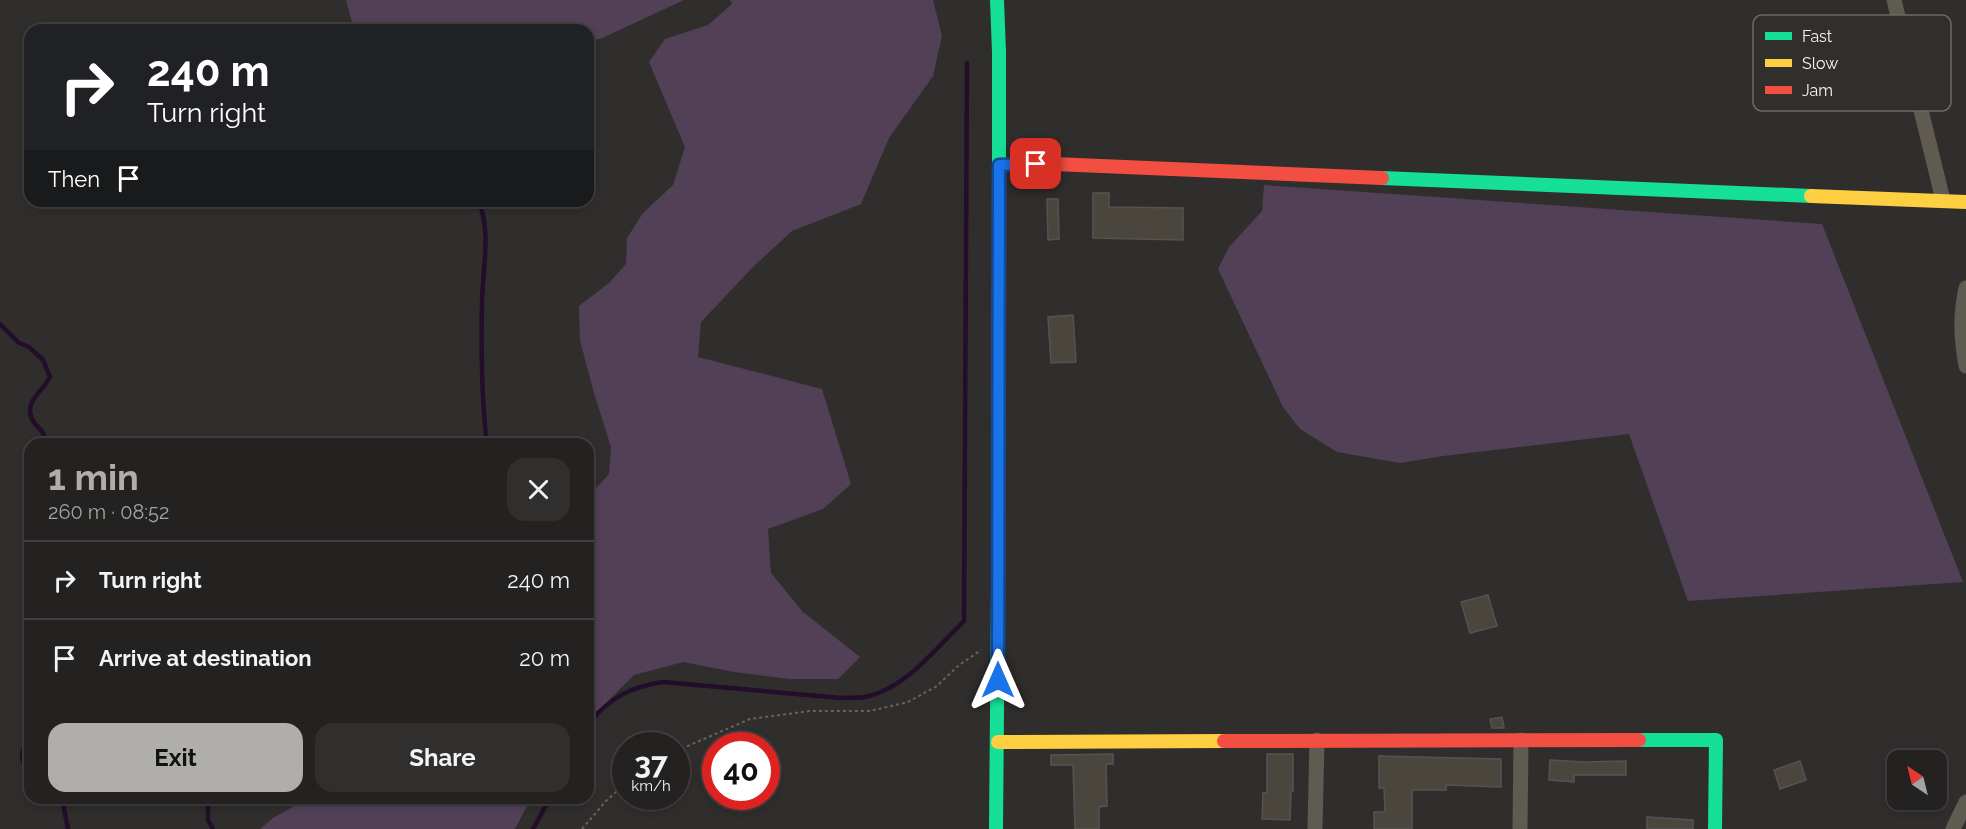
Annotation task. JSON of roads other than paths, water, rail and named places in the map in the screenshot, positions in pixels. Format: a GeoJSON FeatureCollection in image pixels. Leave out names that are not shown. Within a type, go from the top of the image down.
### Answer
{"type":"FeatureCollection","features":[{"type":"Feature","properties":{"kind":"street"},"geometry":{"type":"LineString","coordinates":[[996,829],[999,165],[997,0]]}},
{"type":"Feature","properties":{"kind":"street"},"geometry":{"type":"LineString","coordinates":[[1894,0],[1898,15]]}},
{"type":"Feature","properties":{"kind":"street"},"geometry":{"type":"LineString","coordinates":[[1921,111],[1943,200]]}},
{"type":"Feature","properties":{"kind":"street"},"geometry":{"type":"LineString","coordinates":[[999,165],[1054,164],[1966,202]]}},
{"type":"Feature","properties":{"kind":"street"},"geometry":{"type":"LineString","coordinates":[[1966,288],[1961,318],[1961,338],[1966,366]]}},
{"type":"Feature","properties":{"kind":"street"},"geometry":{"type":"LineString","coordinates":[[1315,829],[1317,740]]}},
{"type":"Feature","properties":{"kind":"street"},"geometry":{"type":"LineString","coordinates":[[1520,829],[1521,740]]}},
{"type":"Feature","properties":{"kind":"street"},"geometry":{"type":"LineString","coordinates":[[998,742],[1716,740],[1715,829]]}},
{"type":"Feature","properties":{"kind":"street"},"geometry":{"type":"LineString","coordinates":[[1953,829],[1966,802]]}},
{"type":"Feature","properties":{"kind":"waterway"},"geometry":{"type":"LineString","coordinates":[[594,718],[621,695],[640,687],[663,682],[841,698],[869,696],[883,691],[909,675],[964,621],[967,63]]}},
{"type":"Feature","properties":{"kind":"waterway"},"geometry":{"type":"LineString","coordinates":[[481,207],[485,226],[482,355],[486,438]]}},
{"type":"Feature","properties":{"kind":"waterway"},"geometry":{"type":"LineString","coordinates":[[0,324],[19,343],[29,347],[43,360],[50,377],[30,407],[32,419],[45,438]]}},
{"type":"Feature","properties":{"kind":"waterway"},"geometry":{"type":"LineString","coordinates":[[24,749],[22,753],[24,762]]}},
{"type":"Feature","properties":{"kind":"waterway"},"geometry":{"type":"LineString","coordinates":[[63,804],[68,829]]}},
{"type":"Feature","properties":{"kind":"waterway"},"geometry":{"type":"LineString","coordinates":[[208,804],[208,820],[213,829]]}},
{"type":"Feature","properties":{"kind":"waterway"},"geometry":{"type":"LineString","coordinates":[[533,829],[547,804]]}}]}
